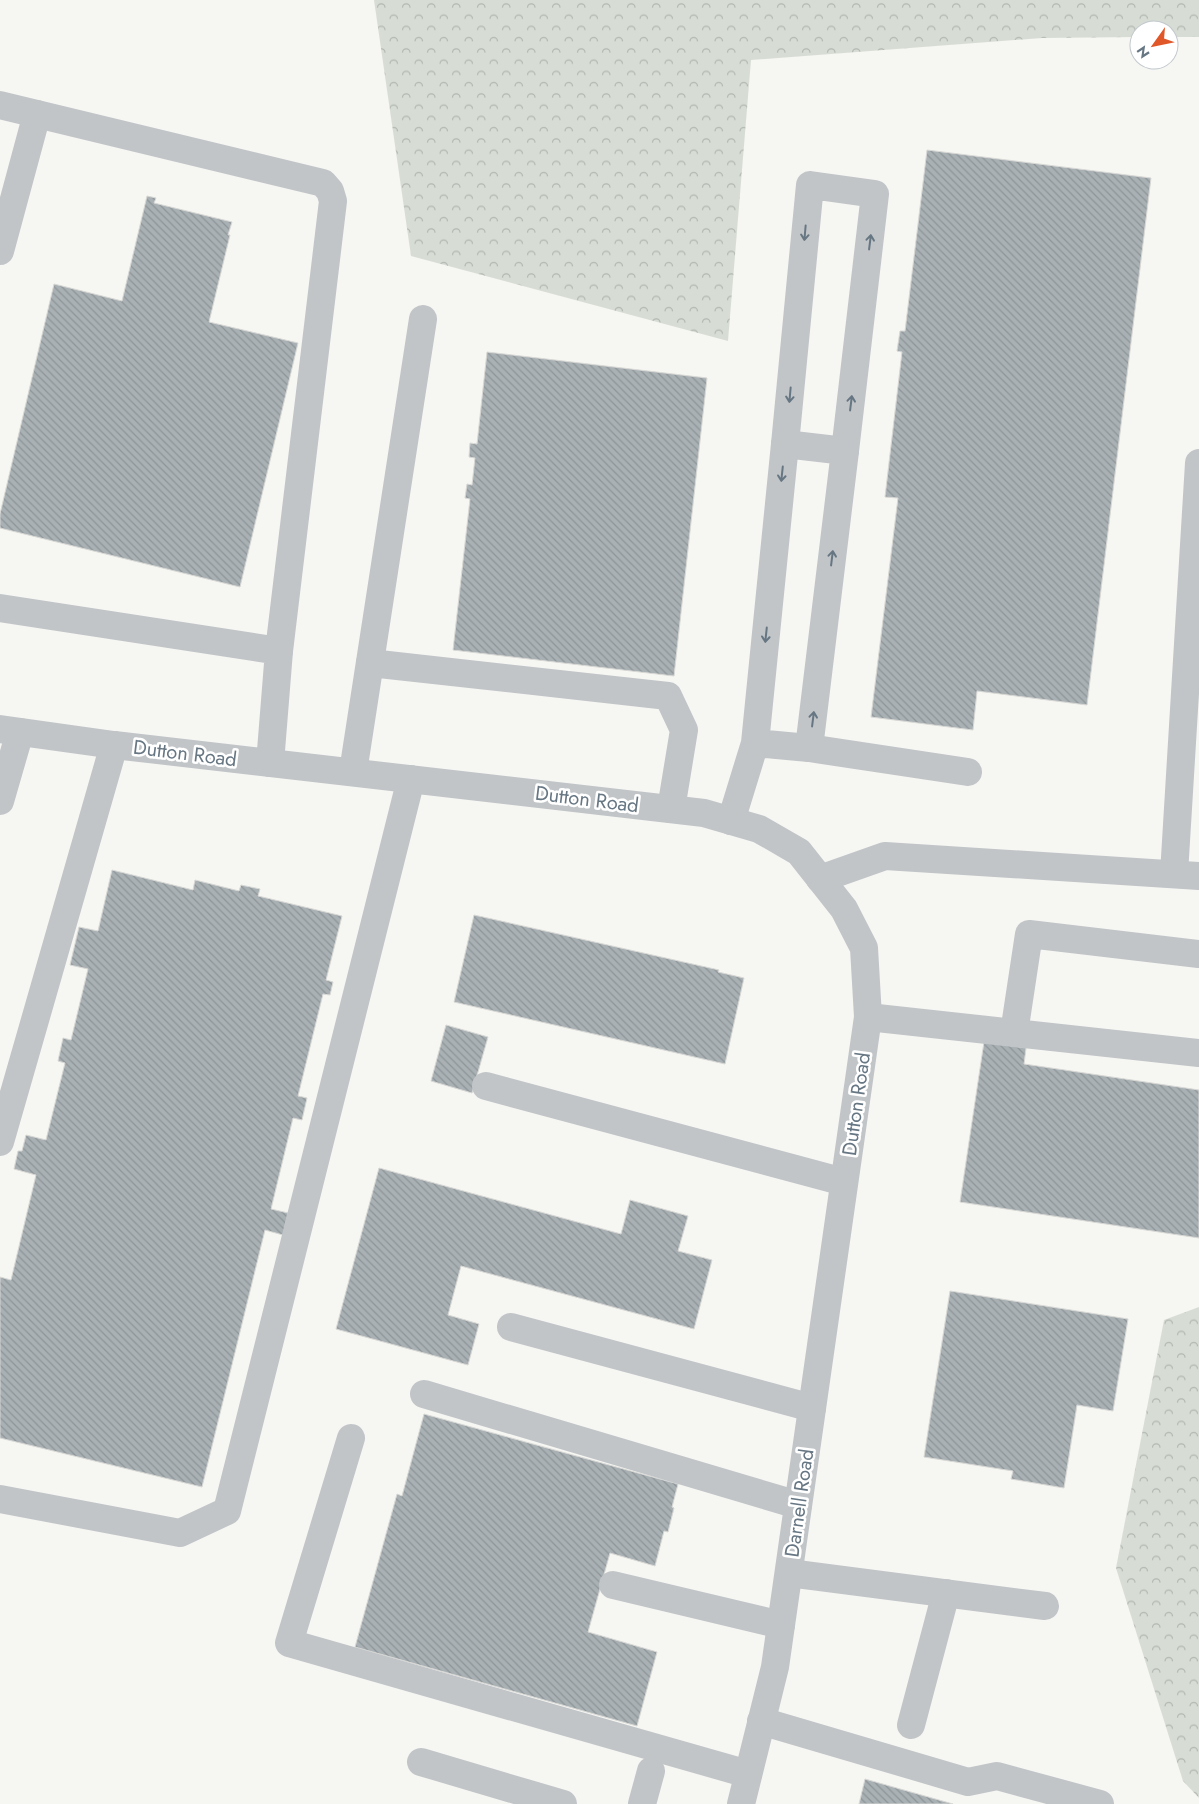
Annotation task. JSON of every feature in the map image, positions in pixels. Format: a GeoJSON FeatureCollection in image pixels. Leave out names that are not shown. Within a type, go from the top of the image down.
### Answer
{"type":"FeatureCollection","features":[{"type":"Feature","properties":{"kind":"street"},"geometry":{"type":"LineString","coordinates":[[0,105],[323,183],[330,191],[334,201],[279,651],[270,762]]}},
{"type":"Feature","properties":{"kind":"street"},"geometry":{"type":"LineString","coordinates":[[0,251],[37,114]]}},
{"type":"Feature","properties":{"kind":"street"},"geometry":{"type":"LineString","coordinates":[[731,821],[755,744],[810,185],[875,194],[809,748]]}},
{"type":"Feature","properties":{"kind":"street"},"geometry":{"type":"LineString","coordinates":[[353,772],[423,320]]}},
{"type":"Feature","properties":{"kind":"street"},"geometry":{"type":"LineString","coordinates":[[786,444],[845,452]]}},
{"type":"Feature","properties":{"kind":"street"},"geometry":{"type":"LineString","coordinates":[[820,879],[885,856],[1186,875],[1199,463]]}},
{"type":"Feature","properties":{"kind":"street"},"geometry":{"type":"LineString","coordinates":[[0,608],[279,651]]}},
{"type":"Feature","properties":{"kind":"street"},"geometry":{"type":"LineString","coordinates":[[370,663],[668,696],[684,730],[671,809]]}},
{"type":"Feature","properties":{"kind":"street"},"geometry":{"type":"LineString","coordinates":[[0,801],[10,730]]}},
{"type":"Feature","properties":{"kind":"street","name":"Dutton Road"},"geometry":{"type":"LineString","coordinates":[[10,730],[114,745],[704,813],[759,829],[799,852],[844,909],[864,948],[868,1017],[843,1191]]}},
{"type":"Feature","properties":{"kind":"street"},"geometry":{"type":"LineString","coordinates":[[755,744],[809,748],[968,772]]}},
{"type":"Feature","properties":{"kind":"street"},"geometry":{"type":"LineString","coordinates":[[0,1142],[114,745]]}},
{"type":"Feature","properties":{"kind":"street"},"geometry":{"type":"LineString","coordinates":[[0,1499],[180,1533],[227,1511],[411,779]]}},
{"type":"Feature","properties":{"kind":"street"},"geometry":{"type":"LineString","coordinates":[[1014,1033],[1029,934],[1199,954]]}},
{"type":"Feature","properties":{"kind":"street"},"geometry":{"type":"LineString","coordinates":[[868,1017],[1199,1053]]}},
{"type":"Feature","properties":{"kind":"street"},"geometry":{"type":"LineString","coordinates":[[486,1086],[843,1191]]}},
{"type":"Feature","properties":{"kind":"street","name":"Darnell Road"},"geometry":{"type":"LineString","coordinates":[[740,1804],[776,1667],[843,1191]]}},
{"type":"Feature","properties":{"kind":"street"},"geometry":{"type":"LineString","coordinates":[[511,1327],[812,1408]]}},
{"type":"Feature","properties":{"kind":"street"},"geometry":{"type":"LineString","coordinates":[[424,1394],[798,1505]]}},
{"type":"Feature","properties":{"kind":"street"},"geometry":{"type":"LineString","coordinates":[[350,1438],[289,1643],[748,1774]]}},
{"type":"Feature","properties":{"kind":"street"},"geometry":{"type":"LineString","coordinates":[[789,1573],[1045,1606]]}},
{"type":"Feature","properties":{"kind":"street"},"geometry":{"type":"LineString","coordinates":[[613,1585],[781,1625]]}},
{"type":"Feature","properties":{"kind":"street"},"geometry":{"type":"LineString","coordinates":[[911,1725],[946,1593]]}},
{"type":"Feature","properties":{"kind":"street"},"geometry":{"type":"LineString","coordinates":[[761,1722],[968,1782],[997,1776],[1100,1804]]}},
{"type":"Feature","properties":{"kind":"street"},"geometry":{"type":"LineString","coordinates":[[421,1762],[563,1804]]}},
{"type":"Feature","properties":{"kind":"street"},"geometry":{"type":"LineString","coordinates":[[642,1804],[651,1771]]}},
{"type":"Feature","properties":{"kind":"green space"},"geometry":{"type":"Polygon","coordinates":[[[374,0],[1199,0],[1199,37],[1179,37],[1179,20],[1129,20],[1129,37],[1042,38],[751,60],[728,341],[411,256],[374,0]]]}},
{"type":"Feature","properties":{"kind":"green space"},"geometry":{"type":"Polygon","coordinates":[[[1199,1307],[1199,1798],[1183,1781],[1116,1568],[1164,1320],[1199,1307]]]}},
{"type":"Feature","properties":{"kind":"building"},"geometry":{"type":"Polygon","coordinates":[[[927,150],[1151,178],[1087,705],[977,691],[973,730],[871,717],[898,498],[885,497],[902,352],[897,351],[900,331],[905,331],[927,150]]]}},
{"type":"Feature","properties":{"kind":"building"},"geometry":{"type":"Polygon","coordinates":[[[147,196],[156,198],[154,203],[232,222],[209,322],[298,343],[240,587],[0,528],[0,514],[54,284],[122,301],[147,196]]]}},
{"type":"Feature","properties":{"kind":"building"},"geometry":{"type":"Polygon","coordinates":[[[487,352],[707,378],[674,676],[453,650],[470,499],[465,498],[467,484],[472,485],[475,458],[469,457],[470,443],[477,444],[487,352]]]}},
{"type":"Feature","properties":{"kind":"building"},"geometry":{"type":"Polygon","coordinates":[[[112,870],[193,890],[195,880],[239,891],[241,885],[260,889],[258,896],[342,916],[326,980],[333,982],[330,995],[323,994],[298,1096],[307,1098],[302,1120],[293,1118],[271,1209],[288,1213],[283,1235],[265,1230],[202,1487],[0,1438],[0,1277],[11,1280],[36,1175],[14,1169],[18,1151],[22,1151],[26,1135],[46,1140],[65,1063],[58,1061],[63,1038],[71,1040],[88,969],[70,965],[79,927],[98,931],[112,870]]]}},
{"type":"Feature","properties":{"kind":"building"},"geometry":{"type":"Polygon","coordinates":[[[474,915],[719,970],[718,972],[744,978],[725,1064],[454,1002],[474,915]]]}},
{"type":"Feature","properties":{"kind":"building"},"geometry":{"type":"Polygon","coordinates":[[[446,1025],[488,1037],[472,1093],[431,1081],[446,1025]]]}},
{"type":"Feature","properties":{"kind":"building"},"geometry":{"type":"Polygon","coordinates":[[[984,1042],[1026,1048],[1024,1064],[1199,1090],[1199,1238],[960,1202],[984,1042]]]}},
{"type":"Feature","properties":{"kind":"building"},"geometry":{"type":"Polygon","coordinates":[[[379,1168],[621,1234],[630,1200],[688,1216],[678,1251],[712,1260],[694,1329],[461,1266],[448,1315],[479,1324],[468,1365],[336,1329],[379,1168]]]}},
{"type":"Feature","properties":{"kind":"building"},"geometry":{"type":"Polygon","coordinates":[[[950,1291],[1128,1319],[1113,1411],[1077,1405],[1064,1488],[1011,1479],[1013,1471],[924,1457],[950,1291]]]}},
{"type":"Feature","properties":{"kind":"building"},"geometry":{"type":"Polygon","coordinates":[[[424,1414],[678,1484],[668,1532],[664,1531],[655,1566],[610,1553],[588,1632],[657,1652],[637,1726],[355,1647],[397,1494],[402,1496],[424,1414]]]}},
{"type":"Feature","properties":{"kind":"building"},"geometry":{"type":"Polygon","coordinates":[[[865,1779],[953,1804],[859,1804],[865,1779]]]}}]}
